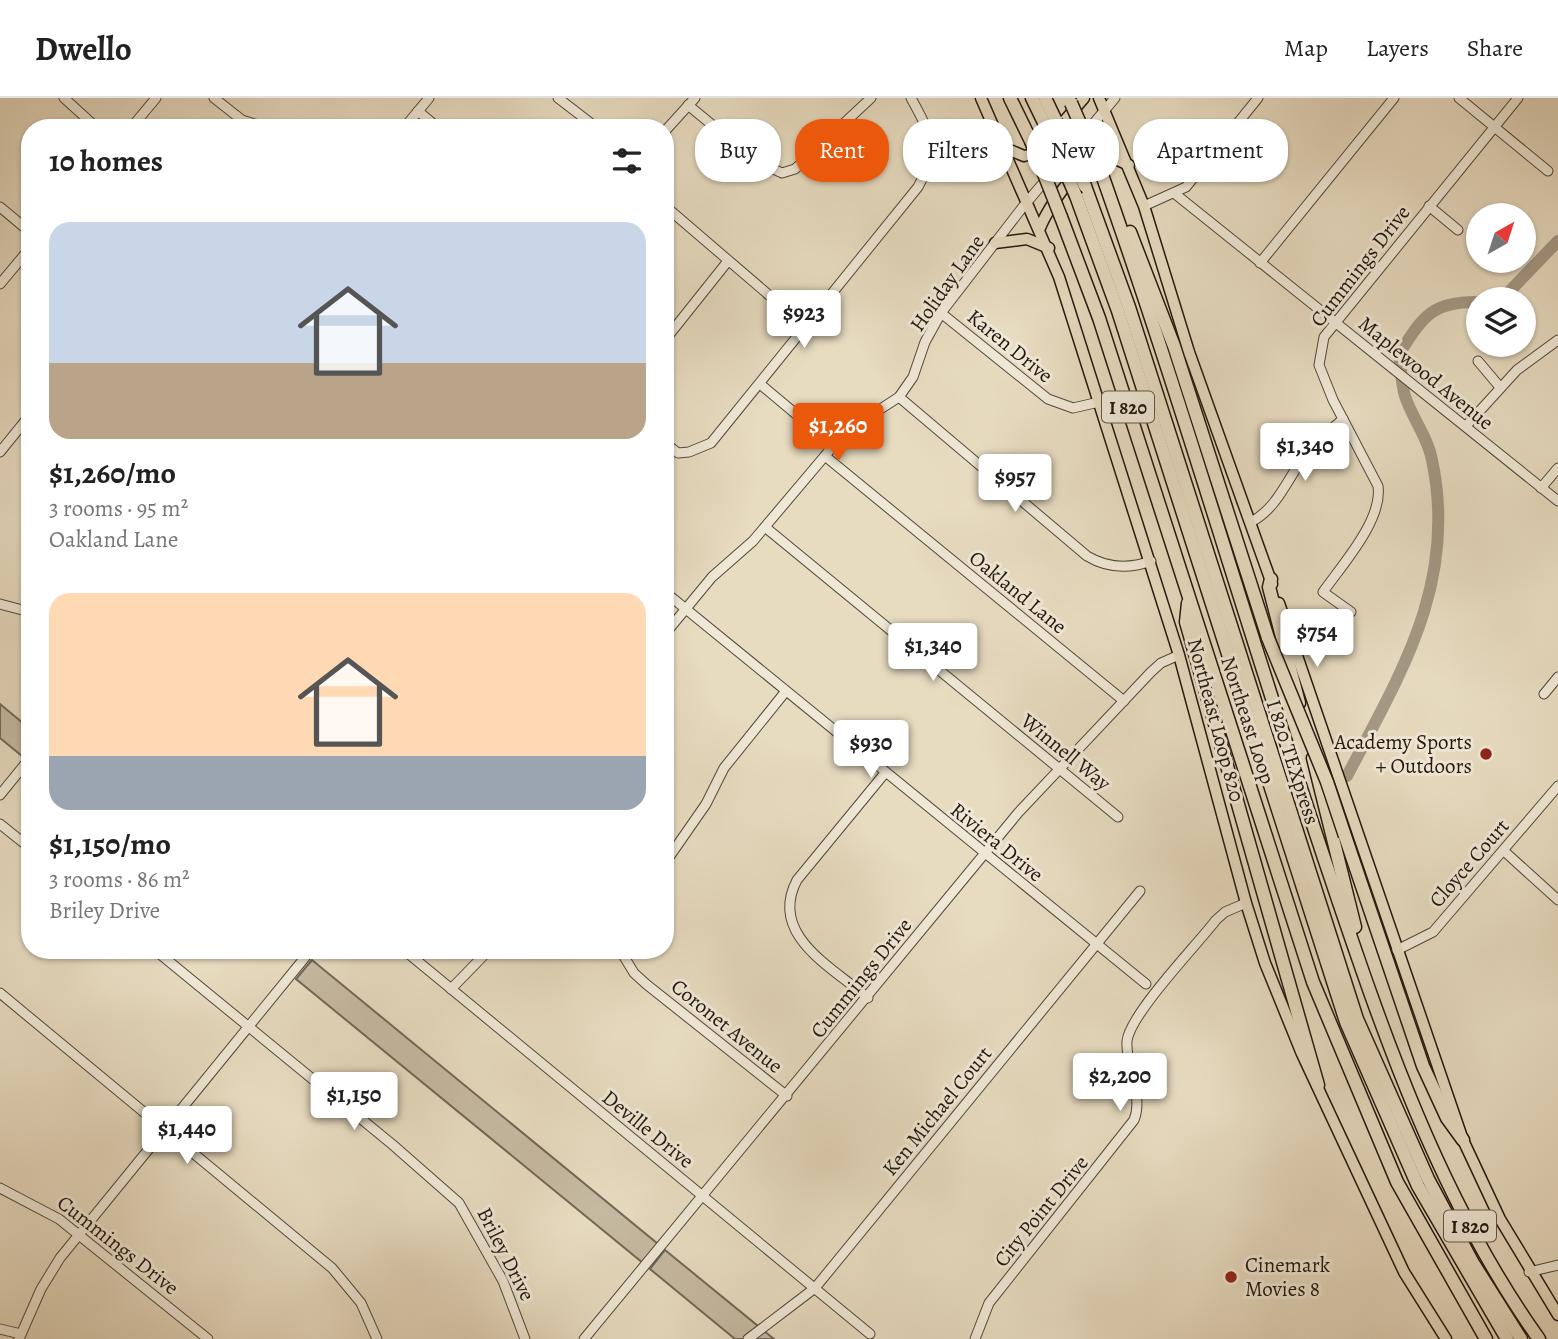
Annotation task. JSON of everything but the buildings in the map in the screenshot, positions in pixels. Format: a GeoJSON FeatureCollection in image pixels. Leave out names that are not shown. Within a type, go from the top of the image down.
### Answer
{"type":"FeatureCollection","features":[{"type":"Feature","properties":{"kind":"highway","name":"Northeast Loop"},"geometry":{"type":"LineString","coordinates":[[1010,98],[1031,141],[1099,318],[1295,931],[1339,1047],[1397,1182],[1486,1339]]}},
{"type":"Feature","properties":{"kind":"highway","name":"I 820 TEXpress"},"geometry":{"type":"LineString","coordinates":[[1032,98],[1047,119]]}},
{"type":"Feature","properties":{"kind":"highway","name":"I 820 TEXpress"},"geometry":{"type":"LineString","coordinates":[[1045,98],[1050,119]]}},
{"type":"Feature","properties":{"kind":"highway","name":"Northeast Loop"},"geometry":{"type":"LineString","coordinates":[[1069,100],[1078,119]]}},
{"type":"Feature","properties":{"kind":"highway","name":"I 820 TEXpress"},"geometry":{"type":"LineString","coordinates":[[1077,182],[1129,307],[1357,1019],[1428,1179],[1473,1263],[1521,1339]]}},
{"type":"Feature","properties":{"kind":"highway","name":"Northeast Loop"},"geometry":{"type":"LineString","coordinates":[[1105,182],[1151,315],[1310,816],[1381,1029],[1413,1106],[1468,1220],[1539,1339]]}},
{"type":"Feature","properties":{"kind":"highway"},"geometry":{"type":"LineString","coordinates":[[1109,182],[1158,299],[1268,638],[1349,831],[1423,1066],[1447,1118],[1463,1140]]}},
{"type":"Feature","properties":{"kind":"highway","name":"I 820 TEXpress"},"geometry":{"type":"LineString","coordinates":[[1081,191],[1346,1022],[1418,1186],[1462,1267],[1507,1339]]}},
{"type":"Feature","properties":{"kind":"highway"},"geometry":{"type":"LineString","coordinates":[[1270,579],[1269,587],[1359,946],[1413,1092],[1413,1106]]}},
{"type":"Feature","properties":{"kind":"highway"},"geometry":{"type":"LineString","coordinates":[[1188,599],[1186,622],[1318,1085]]}},
{"type":"Feature","properties":{"kind":"main road","name":"Northeast Loop 820"},"geometry":{"type":"LineString","coordinates":[[981,98],[991,119]]}},
{"type":"Feature","properties":{"kind":"main road"},"geometry":{"type":"LineString","coordinates":[[1013,151],[1024,156],[1037,153],[1084,98]]}},
{"type":"Feature","properties":{"kind":"main road"},"geometry":{"type":"LineString","coordinates":[[1099,98],[1144,206],[1189,352],[1251,522],[1334,768],[1349,831],[1397,950],[1463,1140],[1500,1219],[1529,1272],[1558,1315]]}},
{"type":"Feature","properties":{"kind":"main road"},"geometry":{"type":"LineString","coordinates":[[1040,228],[1045,213],[1091,157],[1103,153],[1129,165]]}},
{"type":"Feature","properties":{"kind":"main road","name":"Northeast Loop 820"},"geometry":{"type":"LineString","coordinates":[[1013,166],[1049,248],[1151,561],[1246,903],[1287,1020],[1404,1272],[1446,1339]]}},
{"type":"Feature","properties":{"kind":"main road"},"geometry":{"type":"LineString","coordinates":[[995,243],[1027,239],[1049,248]]}},
{"type":"Feature","properties":{"kind":"street"},"geometry":{"type":"LineString","coordinates":[[64,98],[87,119]]}},
{"type":"Feature","properties":{"kind":"street"},"geometry":{"type":"LineString","coordinates":[[138,119],[156,98]]}},
{"type":"Feature","properties":{"kind":"street"},"geometry":{"type":"LineString","coordinates":[[214,98],[241,119]]}},
{"type":"Feature","properties":{"kind":"street"},"geometry":{"type":"LineString","coordinates":[[411,119],[429,98]]}},
{"type":"Feature","properties":{"kind":"street"},"geometry":{"type":"LineString","coordinates":[[558,98],[585,119]]}},
{"type":"Feature","properties":{"kind":"street"},"geometry":{"type":"LineString","coordinates":[[674,121],[691,101],[756,161],[782,173],[795,169],[871,98]]}},
{"type":"Feature","properties":{"kind":"street"},"geometry":{"type":"LineString","coordinates":[[674,450],[678,453],[689,452],[710,443],[920,183],[932,150],[926,129],[911,98]]}},
{"type":"Feature","properties":{"kind":"street","name":"Holiday Lane"},"geometry":{"type":"LineString","coordinates":[[674,622],[765,527],[845,432],[899,397],[913,377],[920,355],[941,313],[1028,201],[1115,98]]}},
{"type":"Feature","properties":{"kind":"street"},"geometry":{"type":"LineString","coordinates":[[1144,206],[1186,187],[1258,98]]}},
{"type":"Feature","properties":{"kind":"street"},"geometry":{"type":"LineString","coordinates":[[1260,263],[1394,98]]}},
{"type":"Feature","properties":{"kind":"street"},"geometry":{"type":"LineString","coordinates":[[1459,98],[1548,171]]}},
{"type":"Feature","properties":{"kind":"street","name":"Cummings Drive"},"geometry":{"type":"LineString","coordinates":[[1351,612],[1323,592],[1360,541],[1380,500],[1378,486],[1319,365],[1324,337],[1518,98]]}},
{"type":"Feature","properties":{"kind":"street"},"geometry":{"type":"LineString","coordinates":[[418,111],[427,119]]}},
{"type":"Feature","properties":{"kind":"street","name":"Maplewood Avenue"},"geometry":{"type":"LineString","coordinates":[[1174,193],[1558,502]]}},
{"type":"Feature","properties":{"kind":"street"},"geometry":{"type":"LineString","coordinates":[[1429,206],[1458,230]]}},
{"type":"Feature","properties":{"kind":"street"},"geometry":{"type":"LineString","coordinates":[[0,207],[21,224]]}},
{"type":"Feature","properties":{"kind":"street"},"geometry":{"type":"LineString","coordinates":[[674,214],[804,326]]}},
{"type":"Feature","properties":{"kind":"street"},"geometry":{"type":"LineString","coordinates":[[0,284],[21,258]]}},
{"type":"Feature","properties":{"kind":"street"},"geometry":{"type":"LineString","coordinates":[[674,329],[728,261]]}},
{"type":"Feature","properties":{"kind":"street","name":"Karen Drive"},"geometry":{"type":"LineString","coordinates":[[941,313],[1048,399],[1073,408],[1099,402]]}},
{"type":"Feature","properties":{"kind":"street"},"geometry":{"type":"LineString","coordinates":[[1466,426],[1499,386],[1558,340]]}},
{"type":"Feature","properties":{"kind":"street"},"geometry":{"type":"LineString","coordinates":[[1478,360],[1499,386]]}},
{"type":"Feature","properties":{"kind":"street"},"geometry":{"type":"LineString","coordinates":[[760,384],[834,446]]}},
{"type":"Feature","properties":{"kind":"street"},"geometry":{"type":"LineString","coordinates":[[899,397],[1087,556],[1105,565],[1128,566],[1151,561]]}},
{"type":"Feature","properties":{"kind":"street"},"geometry":{"type":"LineString","coordinates":[[1251,522],[1266,511],[1308,451],[1343,419]]}},
{"type":"Feature","properties":{"kind":"street"},"geometry":{"type":"LineString","coordinates":[[0,452],[21,426]]}},
{"type":"Feature","properties":{"kind":"street","name":"Oakland Lane"},"geometry":{"type":"LineString","coordinates":[[825,456],[1124,701]]}},
{"type":"Feature","properties":{"kind":"street"},"geometry":{"type":"LineString","coordinates":[[1541,488],[1558,468]]}},
{"type":"Feature","properties":{"kind":"street","name":"Winnell Way"},"geometry":{"type":"LineString","coordinates":[[765,527],[1118,817]]}},
{"type":"Feature","properties":{"kind":"street","name":"Riviera Drive"},"geometry":{"type":"LineString","coordinates":[[674,599],[1146,984]]}},
{"type":"Feature","properties":{"kind":"street"},"geometry":{"type":"LineString","coordinates":[[0,604],[21,610]]}},
{"type":"Feature","properties":{"kind":"street","name":"Cummings Drive"},"geometry":{"type":"LineString","coordinates":[[584,1339],[1036,793],[1161,663],[1179,655]]}},
{"type":"Feature","properties":{"kind":"street"},"geometry":{"type":"LineString","coordinates":[[1544,694],[1558,677]]}},
{"type":"Feature","properties":{"kind":"street"},"geometry":{"type":"LineString","coordinates":[[674,850],[706,804],[723,768],[786,691]]}},
{"type":"Feature","properties":{"kind":"street"},"geometry":{"type":"LineString","coordinates":[[0,795],[21,769]]}},
{"type":"Feature","properties":{"kind":"street"},"geometry":{"type":"LineString","coordinates":[[868,998],[797,937],[788,912],[797,880],[885,773]]}},
{"type":"Feature","properties":{"kind":"street","name":"Cloyce Court"},"geometry":{"type":"LineString","coordinates":[[1397,950],[1433,932],[1558,786]]}},
{"type":"Feature","properties":{"kind":"street"},"geometry":{"type":"LineString","coordinates":[[0,824],[21,841]]}},
{"type":"Feature","properties":{"kind":"street"},"geometry":{"type":"LineString","coordinates":[[1504,851],[1558,900]]}},
{"type":"Feature","properties":{"kind":"street","name":"Ken Michael Court"},"geometry":{"type":"LineString","coordinates":[[748,1339],[815,1287],[1140,891]]}},
{"type":"Feature","properties":{"kind":"street","name":"City Point Drive"},"geometry":{"type":"LineString","coordinates":[[975,1339],[989,1303],[1134,1120],[1136,1100],[1127,1044],[1135,1020],[1220,916],[1246,903]]}},
{"type":"Feature","properties":{"kind":"street","name":"Briley Drive"},"geometry":{"type":"LineString","coordinates":[[166,959],[393,1145],[459,1203],[503,1281],[525,1339]]}},
{"type":"Feature","properties":{"kind":"street"},"geometry":{"type":"LineString","coordinates":[[0,1329],[20,1336],[41,1289],[80,1234],[305,959]]}},
{"type":"Feature","properties":{"kind":"street","name":"Deville Drive"},"geometry":{"type":"LineString","coordinates":[[415,959],[870,1334]]}},
{"type":"Feature","properties":{"kind":"street"},"geometry":{"type":"LineString","coordinates":[[451,989],[480,959]]}},
{"type":"Feature","properties":{"kind":"street","name":"Coronet Avenue"},"geometry":{"type":"LineString","coordinates":[[626,959],[646,984],[787,1096]]}},
{"type":"Feature","properties":{"kind":"street"},"geometry":{"type":"LineString","coordinates":[[0,993],[346,1282],[361,1303],[377,1339]]}},
{"type":"Feature","properties":{"kind":"street","name":"Cummings Drive"},"geometry":{"type":"LineString","coordinates":[[0,1188],[44,1209],[80,1234],[208,1339]]}},
{"type":"Feature","properties":{"kind":"street"},"geometry":{"type":"LineString","coordinates":[[1529,1272],[1558,1265]]}},
{"type":"Feature","properties":{"kind":"shaded area"},"geometry":{"type":"Polygon","coordinates":[[[0,704],[21,722],[21,755],[0,738],[0,704]]]}},
{"type":"Feature","properties":{"kind":"shaded area"},"geometry":{"type":"Polygon","coordinates":[[[312,960],[658,1244],[643,1263],[296,979],[312,960]]]}},
{"type":"Feature","properties":{"kind":"shaded area"},"geometry":{"type":"Polygon","coordinates":[[[665,1250],[774,1339],[735,1339],[650,1269],[665,1250]]]}},
{"type":"Feature","properties":{"kind":"waterway"},"geometry":{"type":"LineString","coordinates":[[1514,287],[1558,241]]}},
{"type":"Feature","properties":{"kind":"waterway"},"geometry":{"type":"LineString","coordinates":[[1347,776],[1387,700],[1420,625],[1431,586],[1437,546],[1438,504],[1432,460],[1405,396],[1399,354],[1430,314],[1450,304],[1466,302]]}},
{"type":"Feature","properties":{"kind":"place","name":"Academy Sports + Outdoors"},"geometry":{"type":"Point","coordinates":[1486,754]}},
{"type":"Feature","properties":{"kind":"place","name":"Cinemark Movies 8"},"geometry":{"type":"Point","coordinates":[1231,1277]}}]}
